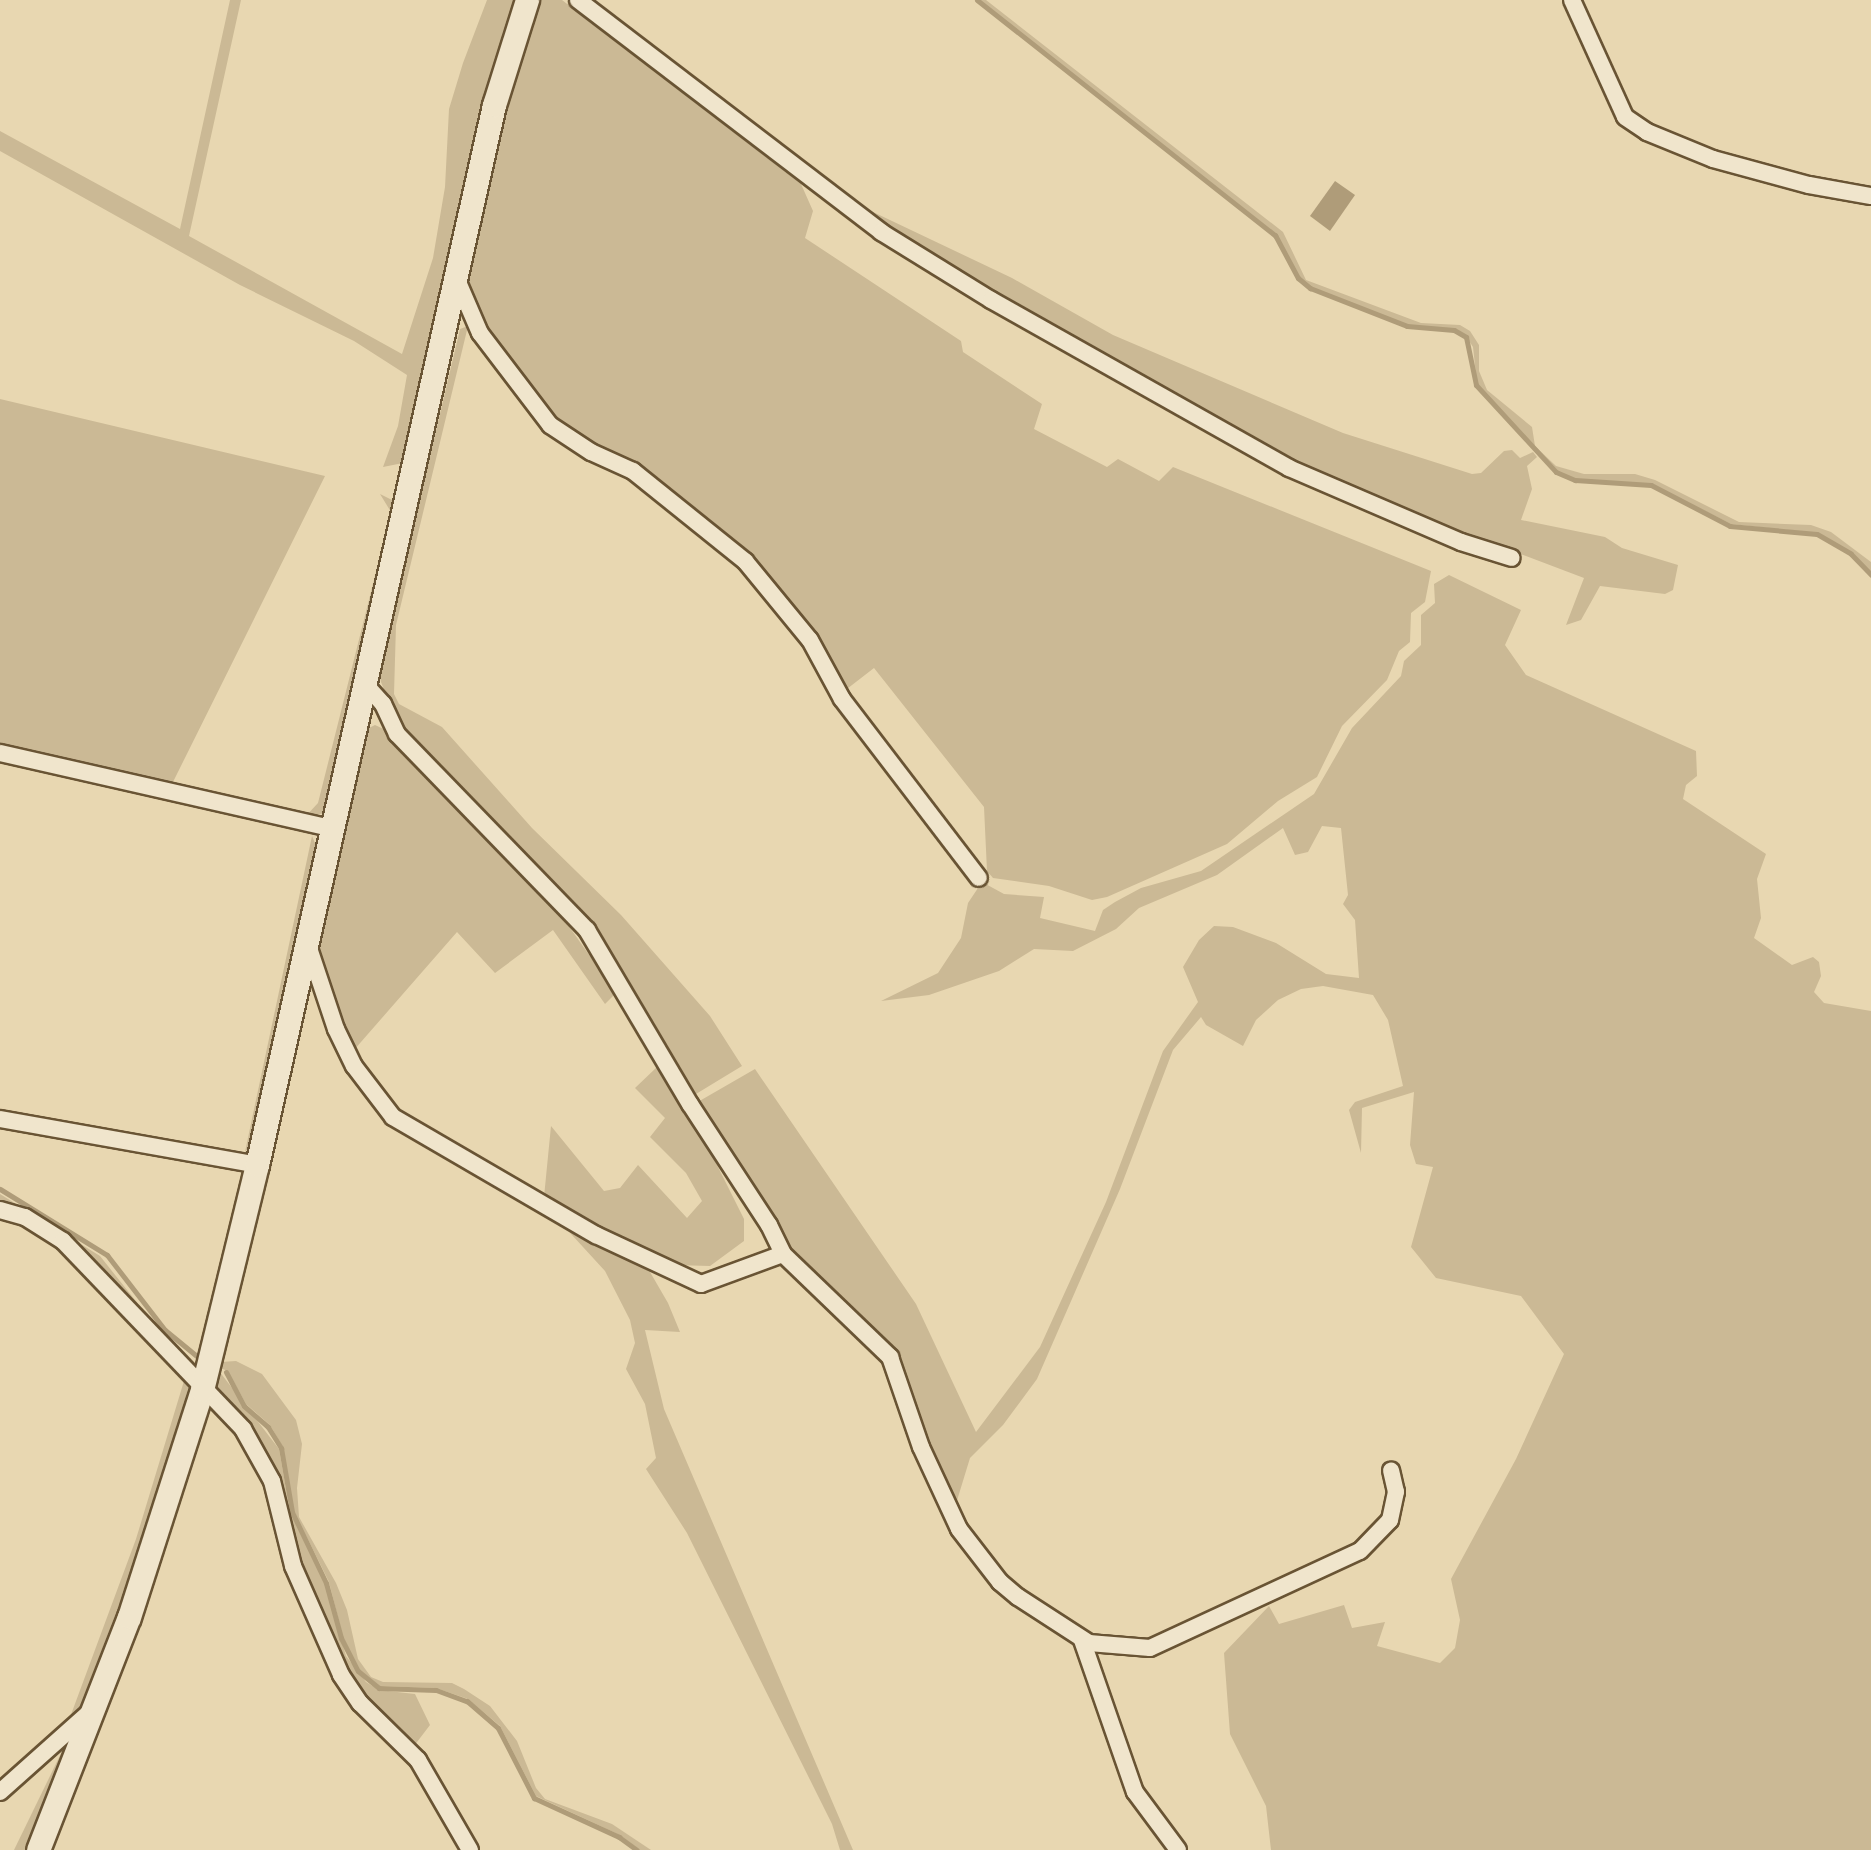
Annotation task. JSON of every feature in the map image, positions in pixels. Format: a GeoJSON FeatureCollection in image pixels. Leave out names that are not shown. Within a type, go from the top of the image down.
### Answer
{"type":"FeatureCollection","features":[{"type":"Feature","properties":{"kind":"street"},"geometry":{"type":"LineString","coordinates":[[38,1850],[153,1549],[202,1390],[257,1165],[330,828],[365,684],[499,85],[527,0]]}},
{"type":"Feature","properties":{"kind":"street"},"geometry":{"type":"LineString","coordinates":[[578,0],[881,232],[991,300],[1289,468],[1461,542],[1512,558]]}},
{"type":"Feature","properties":{"kind":"street"},"geometry":{"type":"LineString","coordinates":[[1572,0],[1625,117],[1647,132],[1713,159],[1809,185],[1871,196]]}},
{"type":"Feature","properties":{"kind":"street"},"geometry":{"type":"LineString","coordinates":[[455,274],[480,333],[550,425],[591,452],[633,471],[746,561],[810,640],[842,699],[979,878]]}},
{"type":"Feature","properties":{"kind":"street"},"geometry":{"type":"LineString","coordinates":[[365,684],[383,704],[397,734],[587,930],[690,1104],[769,1225],[783,1254],[890,1357],[921,1447],[972,1549],[1000,1582],[1082,1640],[1108,1647],[1150,1648],[1360,1551],[1390,1520],[1396,1492],[1391,1471]]}},
{"type":"Feature","properties":{"kind":"street"},"geometry":{"type":"LineString","coordinates":[[0,753],[330,828]]}},
{"type":"Feature","properties":{"kind":"street"},"geometry":{"type":"LineString","coordinates":[[306,940],[348,1054],[378,1102],[393,1117],[596,1235],[701,1284],[783,1254]]}},
{"type":"Feature","properties":{"kind":"street"},"geometry":{"type":"LineString","coordinates":[[0,1119],[257,1165]]}},
{"type":"Feature","properties":{"kind":"street"},"geometry":{"type":"LineString","coordinates":[[0,1210],[26,1217],[63,1241],[202,1390],[225,1406],[272,1481],[293,1566],[348,1688],[418,1760],[470,1850]]}},
{"type":"Feature","properties":{"kind":"street"},"geometry":{"type":"LineString","coordinates":[[1082,1640],[1135,1792],[1178,1850]]}},
{"type":"Feature","properties":{"kind":"street"},"geometry":{"type":"LineString","coordinates":[[0,1792],[91,1711]]}},
{"type":"Feature","properties":{"kind":"shaded area"},"geometry":{"type":"Polygon","coordinates":[[[230,0],[241,0],[189,236],[402,354],[433,258],[445,187],[449,109],[463,63],[487,0],[515,0],[480,119],[403,463],[383,467],[398,426],[407,375],[354,341],[240,285],[0,151],[0,131],[180,229],[230,0]]]}},
{"type":"Feature","properties":{"kind":"shaded area"},"geometry":{"type":"Polygon","coordinates":[[[538,0],[562,0],[801,184],[813,211],[805,238],[961,341],[963,352],[1042,404],[1034,429],[1107,467],[1118,459],[1159,481],[1173,467],[1431,571],[1425,602],[1411,613],[1410,642],[1399,651],[1387,680],[1342,726],[1317,777],[1278,801],[1227,844],[1107,897],[1092,900],[1049,886],[993,878],[987,871],[984,807],[874,668],[843,692],[768,582],[597,450],[560,426],[481,323],[461,279],[494,129],[538,0]]]}},
{"type":"Feature","properties":{"kind":"shaded area"},"geometry":{"type":"Polygon","coordinates":[[[979,0],[986,0],[1283,232],[1306,280],[1421,323],[1460,325],[1470,331],[1479,345],[1479,371],[1487,390],[1532,427],[1535,446],[1556,466],[1584,474],[1635,474],[1655,480],[1739,522],[1811,525],[1831,532],[1871,562],[1871,574],[1851,553],[1817,533],[1731,524],[1651,484],[1575,479],[1556,471],[1477,384],[1473,347],[1466,336],[1454,329],[1408,325],[1311,287],[1299,277],[1276,234],[979,0]]]}},
{"type":"Feature","properties":{"kind":"shaded area"},"geometry":{"type":"Polygon","coordinates":[[[1335,181],[1355,195],[1330,231],[1310,216],[1335,181]]]}},
{"type":"Feature","properties":{"kind":"shaded area"},"geometry":{"type":"Polygon","coordinates":[[[852,202],[1012,278],[1113,335],[1343,433],[1472,474],[1481,473],[1504,451],[1512,450],[1520,458],[1533,452],[1537,457],[1527,466],[1532,489],[1521,520],[1605,537],[1622,548],[1678,565],[1673,590],[1665,594],[1600,586],[1581,620],[1566,625],[1584,578],[1433,521],[1284,458],[1091,352],[882,227],[852,202]]]}},
{"type":"Feature","properties":{"kind":"shaded area"},"geometry":{"type":"Polygon","coordinates":[[[468,326],[396,625],[394,694],[399,704],[442,727],[532,828],[621,915],[710,1016],[742,1066],[691,1097],[609,960],[400,730],[381,682],[379,672],[460,329],[468,326]]]}},
{"type":"Feature","properties":{"kind":"shaded area"},"geometry":{"type":"Polygon","coordinates":[[[0,399],[325,476],[173,782],[175,787],[0,747],[0,399]]]}},
{"type":"Feature","properties":{"kind":"shaded area"},"geometry":{"type":"Polygon","coordinates":[[[380,494],[396,502],[325,813],[305,817],[318,803],[391,512],[380,494]]]}},
{"type":"Feature","properties":{"kind":"shaded area"},"geometry":{"type":"Polygon","coordinates":[[[1449,575],[1521,610],[1505,645],[1526,675],[1696,751],[1697,776],[1686,785],[1683,799],[1766,854],[1757,879],[1761,918],[1754,938],[1792,965],[1813,957],[1819,962],[1821,976],[1814,992],[1824,1003],[1871,1011],[1871,1850],[1271,1850],[1266,1806],[1230,1734],[1224,1653],[1269,1606],[1279,1624],[1344,1605],[1352,1628],[1385,1622],[1377,1646],[1440,1663],[1455,1648],[1460,1620],[1451,1579],[1516,1459],[1564,1354],[1521,1296],[1436,1278],[1411,1247],[1433,1167],[1416,1164],[1410,1145],[1414,1092],[1362,1108],[1361,1153],[1349,1110],[1355,1102],[1403,1086],[1388,1020],[1373,995],[1323,986],[1301,989],[1278,1000],[1256,1020],[1243,1046],[1206,1025],[1201,1017],[1173,1050],[1120,1189],[1037,1379],[1003,1425],[970,1458],[955,1507],[925,1440],[903,1373],[797,1257],[696,1103],[755,1069],[916,1304],[976,1432],[1040,1347],[1106,1202],[1163,1051],[1198,1002],[1183,967],[1199,940],[1214,926],[1233,927],[1276,943],[1326,974],[1359,978],[1355,920],[1343,904],[1348,895],[1341,828],[1322,826],[1308,852],[1295,855],[1283,828],[1217,875],[1139,908],[1116,929],[1073,951],[1034,949],[999,971],[929,995],[881,1001],[938,973],[961,938],[968,903],[982,882],[1004,894],[1044,897],[1040,918],[1095,931],[1103,910],[1115,902],[1141,888],[1201,871],[1314,794],[1352,728],[1401,676],[1404,661],[1421,645],[1421,615],[1435,603],[1434,584],[1449,575]]]}},
{"type":"Feature","properties":{"kind":"shaded area"},"geometry":{"type":"Polygon","coordinates":[[[375,725],[390,732],[556,908],[616,993],[605,1004],[553,930],[495,973],[457,932],[354,1050],[316,948],[367,729],[375,725]]]}},
{"type":"Feature","properties":{"kind":"shaded area"},"geometry":{"type":"Polygon","coordinates":[[[312,836],[317,848],[253,1143],[245,1152],[312,836]]]}},
{"type":"Feature","properties":{"kind":"shaded area"},"geometry":{"type":"Polygon","coordinates":[[[657,1067],[713,1157],[744,1219],[744,1241],[710,1266],[674,1265],[544,1197],[551,1126],[604,1191],[620,1188],[638,1165],[687,1218],[702,1201],[686,1173],[650,1137],[665,1118],[635,1088],[657,1067]]]}},
{"type":"Feature","properties":{"kind":"shaded area"},"geometry":{"type":"Polygon","coordinates":[[[0,1194],[100,1256],[162,1334],[195,1364],[194,1369],[95,1264],[0,1207],[0,1194]]]}},
{"type":"Feature","properties":{"kind":"shaded area"},"geometry":{"type":"Polygon","coordinates":[[[561,1223],[650,1272],[668,1303],[680,1332],[645,1330],[664,1409],[853,1850],[840,1850],[832,1824],[687,1533],[646,1469],[656,1458],[645,1404],[626,1369],[635,1343],[630,1320],[605,1271],[561,1223]]]}},
{"type":"Feature","properties":{"kind":"shaded area"},"geometry":{"type":"Polygon","coordinates":[[[236,1361],[262,1374],[296,1420],[302,1444],[297,1488],[299,1517],[336,1583],[347,1610],[358,1659],[371,1677],[383,1682],[452,1683],[464,1689],[490,1706],[517,1741],[536,1788],[545,1799],[612,1824],[651,1850],[640,1850],[620,1835],[536,1796],[500,1726],[468,1699],[436,1688],[380,1686],[360,1670],[343,1637],[329,1582],[294,1511],[283,1447],[270,1425],[246,1404],[228,1371],[220,1368],[221,1362],[236,1361]]]}},
{"type":"Feature","properties":{"kind":"shaded area"},"geometry":{"type":"Polygon","coordinates":[[[219,1371],[279,1449],[290,1512],[325,1584],[346,1656],[366,1682],[379,1690],[415,1694],[430,1725],[414,1746],[354,1685],[297,1550],[279,1479],[249,1428],[213,1392],[219,1371]]]}},
{"type":"Feature","properties":{"kind":"shaded area"},"geometry":{"type":"Polygon","coordinates":[[[184,1381],[189,1384],[180,1423],[144,1540],[78,1712],[69,1720],[136,1539],[184,1381]]]}},
{"type":"Feature","properties":{"kind":"shaded area"},"geometry":{"type":"Polygon","coordinates":[[[68,1739],[74,1740],[30,1850],[14,1850],[68,1739]]]}},
{"type":"Feature","properties":{"kind":"waterway"},"geometry":{"type":"LineString","coordinates":[[977,0],[1275,235],[1298,278],[1310,288],[1407,326],[1454,330],[1466,337],[1476,385],[1556,472],[1575,480],[1651,485],[1730,526],[1817,534],[1851,554],[1871,575]]}},
{"type":"Feature","properties":{"kind":"waterway"},"geometry":{"type":"LineString","coordinates":[[0,1189],[107,1255],[165,1330],[204,1362]]}},
{"type":"Feature","properties":{"kind":"waterway"},"geometry":{"type":"LineString","coordinates":[[226,1372],[244,1406],[268,1427],[281,1448],[292,1512],[326,1583],[341,1638],[358,1671],[379,1688],[436,1690],[467,1701],[498,1728],[534,1798],[619,1837],[637,1850]]}}]}
